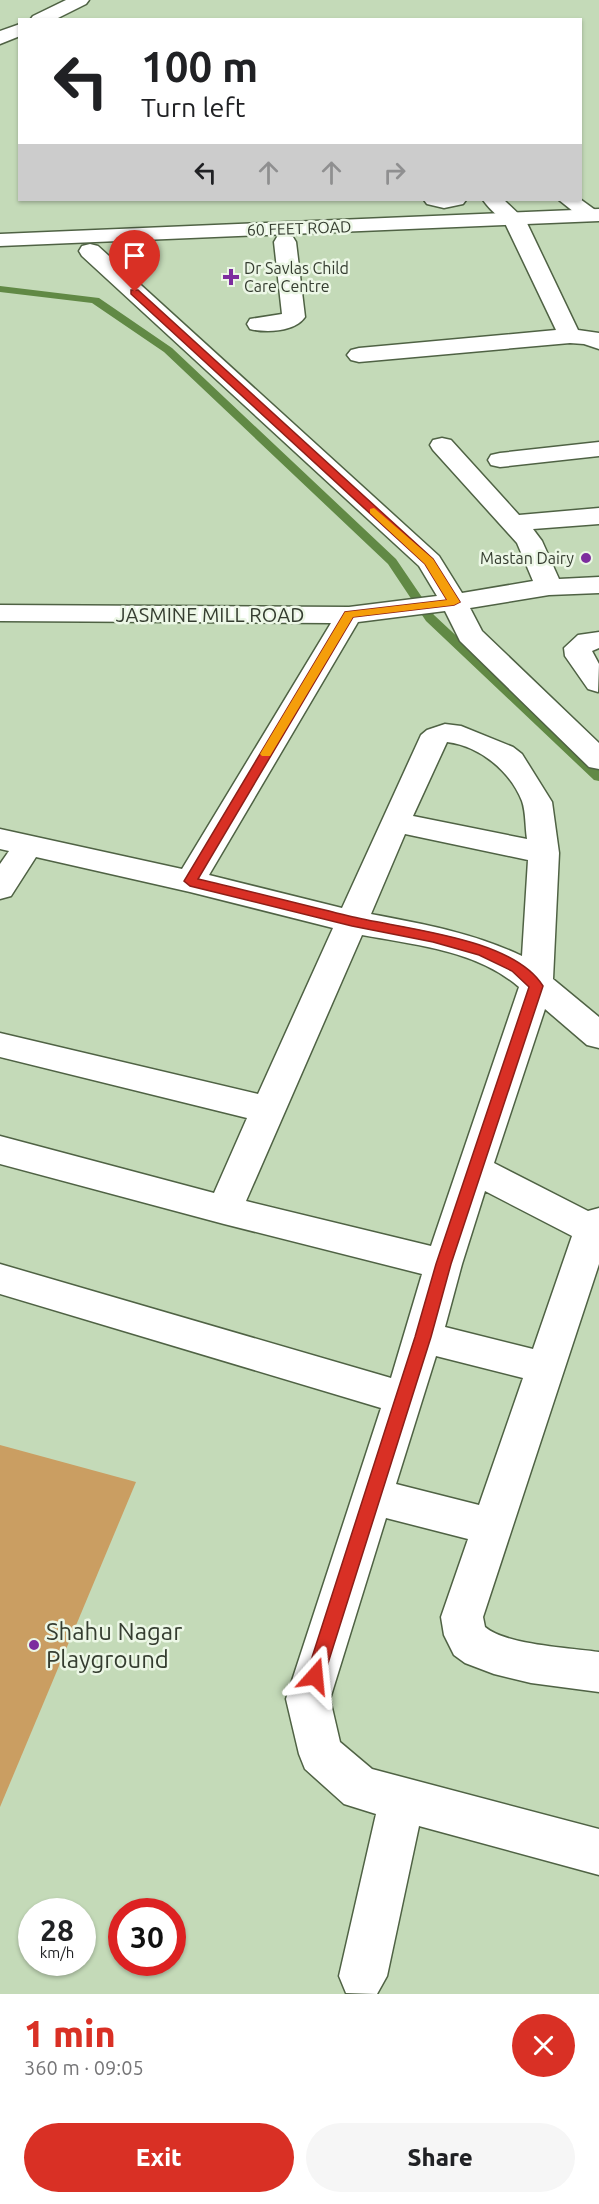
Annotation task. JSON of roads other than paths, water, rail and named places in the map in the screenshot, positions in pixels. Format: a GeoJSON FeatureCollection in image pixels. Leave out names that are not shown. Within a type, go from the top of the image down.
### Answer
{"type":"FeatureCollection","features":[{"type":"Feature","properties":{"kind":"street"},"geometry":{"type":"LineString","coordinates":[[43,18],[80,0]]}},
{"type":"Feature","properties":{"kind":"street"},"geometry":{"type":"LineString","coordinates":[[0,38],[18,30]]}},
{"type":"Feature","properties":{"kind":"street","name":"60 FEET ROAD"},"geometry":{"type":"LineString","coordinates":[[0,256],[285,242],[597,221]]}},
{"type":"Feature","properties":{"kind":"street"},"geometry":{"type":"LineString","coordinates":[[517,226],[570,336]]}},
{"type":"Feature","properties":{"kind":"street","name":"60 FEET ROAD"},"geometry":{"type":"LineString","coordinates":[[0,240],[517,226]]}},
{"type":"Feature","properties":{"kind":"street"},"geometry":{"type":"LineString","coordinates":[[258,324],[285,322],[294,317],[285,242]]}},
{"type":"Feature","properties":{"kind":"street"},"geometry":{"type":"LineString","coordinates":[[90,251],[430,562],[454,602],[470,635],[599,760]]}},
{"type":"Feature","properties":{"kind":"street"},"geometry":{"type":"LineString","coordinates":[[359,355],[570,336],[599,342]]}},
{"type":"Feature","properties":{"kind":"street"},"geometry":{"type":"LineString","coordinates":[[442,445],[529,542],[549,587]]}},
{"type":"Feature","properties":{"kind":"street"},"geometry":{"type":"LineString","coordinates":[[500,460],[599,449]]}},
{"type":"Feature","properties":{"kind":"street"},"geometry":{"type":"LineString","coordinates":[[514,523],[599,516]]}},
{"type":"Feature","properties":{"kind":"street","name":"JASMINE MILL ROAD"},"geometry":{"type":"LineString","coordinates":[[0,613],[349,615],[549,587],[599,585]]}},
{"type":"Feature","properties":{"kind":"street"},"geometry":{"type":"LineString","coordinates":[[190,881],[349,615]]}},
{"type":"Feature","properties":{"kind":"street"},"geometry":{"type":"LineString","coordinates":[[598,683],[579,656],[578,648],[588,641],[599,640]]}},
{"type":"Feature","properties":{"kind":"street"},"geometry":{"type":"LineString","coordinates":[[224,1210],[431,742],[436,736],[446,733],[461,735],[503,754],[512,761],[537,802],[544,853],[536,986],[443,1264],[423,1337],[308,1699],[321,1754],[360,1788],[599,1852]]}},
{"type":"Feature","properties":{"kind":"street"},"geometry":{"type":"LineString","coordinates":[[395,822],[544,853]]}},
{"type":"Feature","properties":{"kind":"street"},"geometry":{"type":"LineString","coordinates":[[0,888],[14,842],[190,881],[352,922],[433,937],[483,951],[517,967],[536,986],[598,1033]]}},
{"type":"Feature","properties":{"kind":"street"},"geometry":{"type":"LineString","coordinates":[[0,1045],[268,1110]]}},
{"type":"Feature","properties":{"kind":"street"},"geometry":{"type":"LineString","coordinates":[[0,1150],[224,1210],[443,1264]]}},
{"type":"Feature","properties":{"kind":"street"},"geometry":{"type":"LineString","coordinates":[[476,1170],[595,1226],[462,1617],[463,1628],[471,1643],[487,1653],[599,1672]]}},
{"type":"Feature","properties":{"kind":"street"},"geometry":{"type":"LineString","coordinates":[[0,1279],[404,1398]]}},
{"type":"Feature","properties":{"kind":"street"},"geometry":{"type":"LineString","coordinates":[[423,1337],[546,1368]]}},
{"type":"Feature","properties":{"kind":"street"},"geometry":{"type":"LineString","coordinates":[[372,1496],[492,1527]]}},
{"type":"Feature","properties":{"kind":"street"},"geometry":{"type":"LineString","coordinates":[[363,1976],[402,1799]]}},
{"type":"Feature","properties":{"kind":"lane"},"geometry":{"type":"LineString","coordinates":[[494,201],[517,226]]}},
{"type":"Feature","properties":{"kind":"lane"},"geometry":{"type":"LineString","coordinates":[[570,201],[597,221]]}},
{"type":"Feature","properties":{"kind":"waterway"},"geometry":{"type":"LineString","coordinates":[[0,289],[95,300],[168,350],[392,562],[430,618],[599,777]]}},
{"type":"Feature","properties":{"kind":"place","name":"Dr Savlas Child Care Centre"},"geometry":{"type":"Point","coordinates":[231,277]}},
{"type":"Feature","properties":{"kind":"place","name":"Mastan Dairy"},"geometry":{"type":"Point","coordinates":[586,558]}},
{"type":"Feature","properties":{"kind":"place","name":"Shahu Nagar Playground"},"geometry":{"type":"Point","coordinates":[34,1645]}}]}
